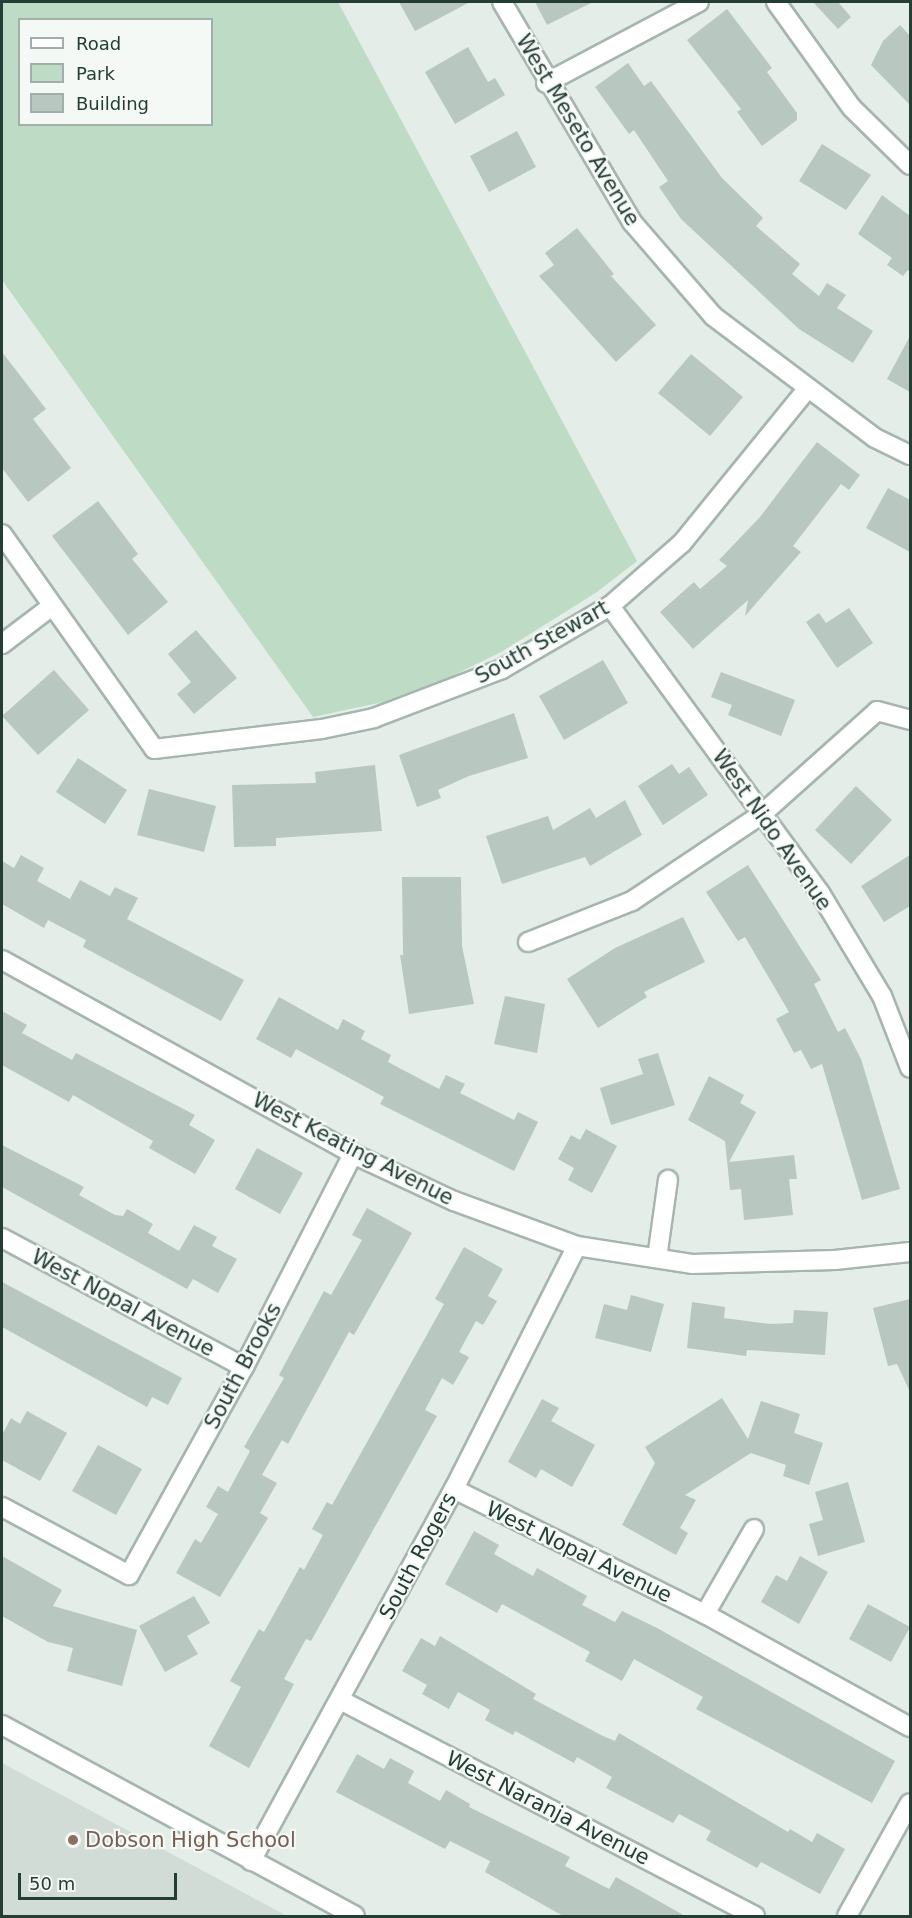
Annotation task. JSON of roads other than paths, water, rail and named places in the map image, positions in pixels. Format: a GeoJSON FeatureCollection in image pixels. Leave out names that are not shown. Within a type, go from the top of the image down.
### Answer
{"type":"FeatureCollection","features":[{"type":"Feature","properties":{"kind":"street","name":"West Meseto Avenue"},"geometry":{"type":"LineString","coordinates":[[502,2],[546,83],[632,222],[713,316],[875,438],[910,455]]}},
{"type":"Feature","properties":{"kind":"street"},"geometry":{"type":"LineString","coordinates":[[546,83],[699,2]]}},
{"type":"Feature","properties":{"kind":"street"},"geometry":{"type":"LineString","coordinates":[[776,2],[852,108],[910,165]]}},
{"type":"Feature","properties":{"kind":"street","name":"South Stewart"},"geometry":{"type":"LineString","coordinates":[[52,606],[154,749],[322,729],[374,718],[502,669],[610,606],[682,543],[807,388]]}},
{"type":"Feature","properties":{"kind":"street"},"geometry":{"type":"LineString","coordinates":[[2,534],[52,606],[2,644]]}},
{"type":"Feature","properties":{"kind":"street","name":"West Nido Avenue"},"geometry":{"type":"LineString","coordinates":[[610,606],[820,892],[882,996],[910,1068]]}},
{"type":"Feature","properties":{"kind":"street"},"geometry":{"type":"LineString","coordinates":[[528,942],[632,902],[762,814],[877,711],[910,720]]}},
{"type":"Feature","properties":{"kind":"street","name":"West Keating Avenue"},"geometry":{"type":"LineString","coordinates":[[2,960],[353,1154],[454,1201],[577,1246],[693,1264],[835,1260],[910,1252]]}},
{"type":"Feature","properties":{"kind":"street","name":"South Brooks"},"geometry":{"type":"LineString","coordinates":[[2,1507],[129,1575],[244,1368],[353,1154]]}},
{"type":"Feature","properties":{"kind":"street"},"geometry":{"type":"LineString","coordinates":[[657,1258],[668,1180]]}},
{"type":"Feature","properties":{"kind":"street","name":"West Nopal Avenue"},"geometry":{"type":"LineString","coordinates":[[2,1238],[244,1368]]}},
{"type":"Feature","properties":{"kind":"street","name":"South Rogers"},"geometry":{"type":"LineString","coordinates":[[250,1861],[454,1489],[577,1246]]}},
{"type":"Feature","properties":{"kind":"street","name":"West Nopal Avenue"},"geometry":{"type":"LineString","coordinates":[[454,1489],[705,1614],[910,1727]]}},
{"type":"Feature","properties":{"kind":"street"},"geometry":{"type":"LineString","coordinates":[[705,1614],[754,1529]]}},
{"type":"Feature","properties":{"kind":"street","name":"West Naranja Avenue"},"geometry":{"type":"LineString","coordinates":[[340,1700],[755,1917]]}},
{"type":"Feature","properties":{"kind":"street"},"geometry":{"type":"LineString","coordinates":[[2,1725],[355,1917]]}},
{"type":"Feature","properties":{"kind":"street"},"geometry":{"type":"LineString","coordinates":[[847,1917],[910,1803]]}},
{"type":"Feature","properties":{"kind":"place","name":"Dobson High School"},"geometry":{"type":"Point","coordinates":[73,1840]}}]}
